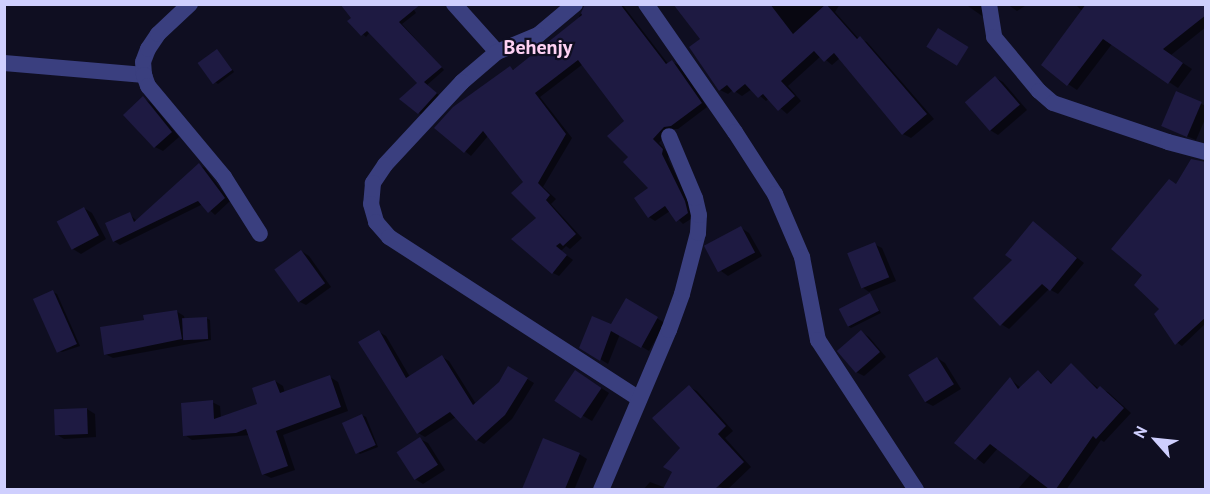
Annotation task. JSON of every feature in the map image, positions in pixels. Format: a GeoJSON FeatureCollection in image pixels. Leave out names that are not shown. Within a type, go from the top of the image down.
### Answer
{"type":"FeatureCollection","features":[{"type":"Feature","properties":{"kind":"street"},"geometry":{"type":"LineString","coordinates":[[190,4],[158,34],[148,49],[143,62],[144,75],[148,86],[224,177],[260,234]]}},
{"type":"Feature","properties":{"kind":"street"},"geometry":{"type":"LineString","coordinates":[[454,4],[497,52]]}},
{"type":"Feature","properties":{"kind":"street"},"geometry":{"type":"LineString","coordinates":[[575,4],[538,35],[497,52],[462,82],[385,165],[373,183],[371,204],[376,222],[389,237],[639,399]]}},
{"type":"Feature","properties":{"kind":"street"},"geometry":{"type":"LineString","coordinates":[[646,4],[775,194],[802,256],[818,340],[916,489]]}},
{"type":"Feature","properties":{"kind":"street"},"geometry":{"type":"LineString","coordinates":[[989,4],[994,37],[1039,91],[1053,103],[1168,142],[1206,152]]}},
{"type":"Feature","properties":{"kind":"street"},"geometry":{"type":"LineString","coordinates":[[4,63],[144,75]]}},
{"type":"Feature","properties":{"kind":"street"},"geometry":{"type":"LineString","coordinates":[[601,489],[679,303],[698,233],[699,215],[695,198],[669,136]]}},
{"type":"Feature","properties":{"kind":"building"},"geometry":{"type":"Polygon","coordinates":[[[340,4],[421,4],[399,22],[442,67],[424,82],[437,93],[418,114],[399,99],[417,83],[367,31],[361,36],[347,21],[351,18],[340,4]]]}},
{"type":"Feature","properties":{"kind":"building"},"geometry":{"type":"Polygon","coordinates":[[[585,4],[620,4],[666,64],[672,60],[702,103],[671,126],[664,127],[653,139],[663,149],[662,154],[685,201],[688,213],[676,222],[665,206],[648,218],[634,198],[648,188],[623,162],[628,157],[607,136],[624,121],[578,60],[535,93],[566,134],[538,183],[550,195],[546,200],[576,234],[563,246],[560,243],[556,246],[567,255],[552,274],[511,239],[536,218],[511,193],[523,182],[483,131],[464,153],[434,128],[453,107],[510,66],[513,70],[582,15],[585,4]]]}},
{"type":"Feature","properties":{"kind":"building"},"geometry":{"type":"Polygon","coordinates":[[[673,4],[770,4],[793,34],[826,4],[857,39],[860,36],[927,114],[902,135],[834,53],[824,62],[814,51],[781,81],[795,96],[778,111],[763,94],[758,98],[745,84],[734,93],[727,85],[719,91],[689,47],[700,39],[673,4]]]}},
{"type":"Feature","properties":{"kind":"building"},"geometry":{"type":"Polygon","coordinates":[[[1086,4],[1206,4],[1206,15],[1163,49],[1183,63],[1168,84],[1103,39],[1067,86],[1041,65],[1086,4]]]}},
{"type":"Feature","properties":{"kind":"building"},"geometry":{"type":"Polygon","coordinates":[[[938,28],[969,47],[957,66],[926,47],[938,28]]]}},
{"type":"Feature","properties":{"kind":"building"},"geometry":{"type":"Polygon","coordinates":[[[217,49],[232,70],[213,84],[198,63],[217,49]]]}},
{"type":"Feature","properties":{"kind":"building"},"geometry":{"type":"Polygon","coordinates":[[[995,76],[1020,105],[990,131],[965,102],[995,76]]]}},
{"type":"Feature","properties":{"kind":"building"},"geometry":{"type":"Polygon","coordinates":[[[1176,91],[1202,102],[1187,137],[1161,126],[1176,91]]]}},
{"type":"Feature","properties":{"kind":"building"},"geometry":{"type":"Polygon","coordinates":[[[143,96],[172,132],[154,148],[123,115],[143,96]]]}},
{"type":"Feature","properties":{"kind":"building"},"geometry":{"type":"Polygon","coordinates":[[[1191,159],[1206,162],[1206,317],[1175,345],[1154,314],[1159,309],[1134,285],[1142,275],[1111,249],[1169,179],[1176,184],[1191,159]]]}},
{"type":"Feature","properties":{"kind":"building"},"geometry":{"type":"Polygon","coordinates":[[[199,163],[225,198],[208,213],[198,201],[113,242],[105,223],[130,212],[134,222],[199,163]]]}},
{"type":"Feature","properties":{"kind":"building"},"geometry":{"type":"Polygon","coordinates":[[[84,207],[99,235],[72,250],[57,222],[84,207]]]}},
{"type":"Feature","properties":{"kind":"building"},"geometry":{"type":"Polygon","coordinates":[[[1033,221],[1077,258],[1050,291],[1042,284],[1000,326],[973,298],[1012,260],[1005,255],[1033,221]]]}},
{"type":"Feature","properties":{"kind":"building"},"geometry":{"type":"Polygon","coordinates":[[[741,226],[755,252],[718,272],[704,246],[741,226]]]}},
{"type":"Feature","properties":{"kind":"building"},"geometry":{"type":"Polygon","coordinates":[[[875,242],[889,277],[861,288],[847,253],[875,242]]]}},
{"type":"Feature","properties":{"kind":"building"},"geometry":{"type":"Polygon","coordinates":[[[301,250],[325,283],[298,303],[274,269],[301,250]]]}},
{"type":"Feature","properties":{"kind":"building"},"geometry":{"type":"Polygon","coordinates":[[[53,290],[77,344],[57,353],[33,299],[53,290]]]}},
{"type":"Feature","properties":{"kind":"building"},"geometry":{"type":"Polygon","coordinates":[[[870,293],[879,311],[848,327],[839,309],[870,293]]]}},
{"type":"Feature","properties":{"kind":"building"},"geometry":{"type":"Polygon","coordinates":[[[626,298],[658,317],[641,348],[611,331],[600,361],[579,348],[592,316],[611,324],[626,298]]]}},
{"type":"Feature","properties":{"kind":"building"},"geometry":{"type":"Polygon","coordinates":[[[177,310],[182,339],[104,355],[100,327],[144,320],[143,315],[177,310]]]}},
{"type":"Feature","properties":{"kind":"building"},"geometry":{"type":"Polygon","coordinates":[[[207,317],[208,339],[183,340],[182,318],[207,317]]]}},
{"type":"Feature","properties":{"kind":"building"},"geometry":{"type":"Polygon","coordinates":[[[379,330],[406,378],[442,355],[473,405],[499,382],[508,366],[528,378],[505,415],[476,441],[450,412],[417,434],[358,342],[379,330]]]}},
{"type":"Feature","properties":{"kind":"building"},"geometry":{"type":"Polygon","coordinates":[[[861,330],[880,352],[856,373],[837,351],[861,330]]]}},
{"type":"Feature","properties":{"kind":"building"},"geometry":{"type":"Polygon","coordinates":[[[937,357],[954,384],[925,402],[908,375],[937,357]]]}},
{"type":"Feature","properties":{"kind":"building"},"geometry":{"type":"Polygon","coordinates":[[[1071,363],[1097,389],[1100,386],[1124,408],[1096,439],[1093,436],[1056,489],[1049,489],[990,444],[975,460],[954,443],[1010,377],[1018,389],[1038,370],[1051,384],[1071,363]]]}},
{"type":"Feature","properties":{"kind":"building"},"geometry":{"type":"Polygon","coordinates":[[[575,370],[602,388],[581,419],[554,401],[575,370]]]}},
{"type":"Feature","properties":{"kind":"building"},"geometry":{"type":"Polygon","coordinates":[[[330,375],[341,407],[276,431],[288,466],[262,475],[246,429],[236,433],[183,436],[181,403],[213,400],[214,419],[257,404],[252,388],[275,380],[280,393],[330,375]]]}},
{"type":"Feature","properties":{"kind":"building"},"geometry":{"type":"Polygon","coordinates":[[[689,385],[726,426],[718,434],[744,462],[715,489],[663,489],[672,472],[663,467],[680,448],[652,418],[689,385]]]}},
{"type":"Feature","properties":{"kind":"building"},"geometry":{"type":"Polygon","coordinates":[[[87,408],[88,434],[55,435],[54,409],[87,408]]]}},
{"type":"Feature","properties":{"kind":"building"},"geometry":{"type":"Polygon","coordinates":[[[362,414],[376,445],[356,454],[342,423],[362,414]]]}},
{"type":"Feature","properties":{"kind":"building"},"geometry":{"type":"Polygon","coordinates":[[[420,437],[438,465],[414,480],[397,452],[420,437]]]}},
{"type":"Feature","properties":{"kind":"building"},"geometry":{"type":"Polygon","coordinates":[[[543,438],[580,453],[565,489],[522,489],[543,438]]]}},
{"type":"Feature","properties":{"kind":"district","name":"Behenjy"},"geometry":{"type":"Point","coordinates":[538,47]}}]}
